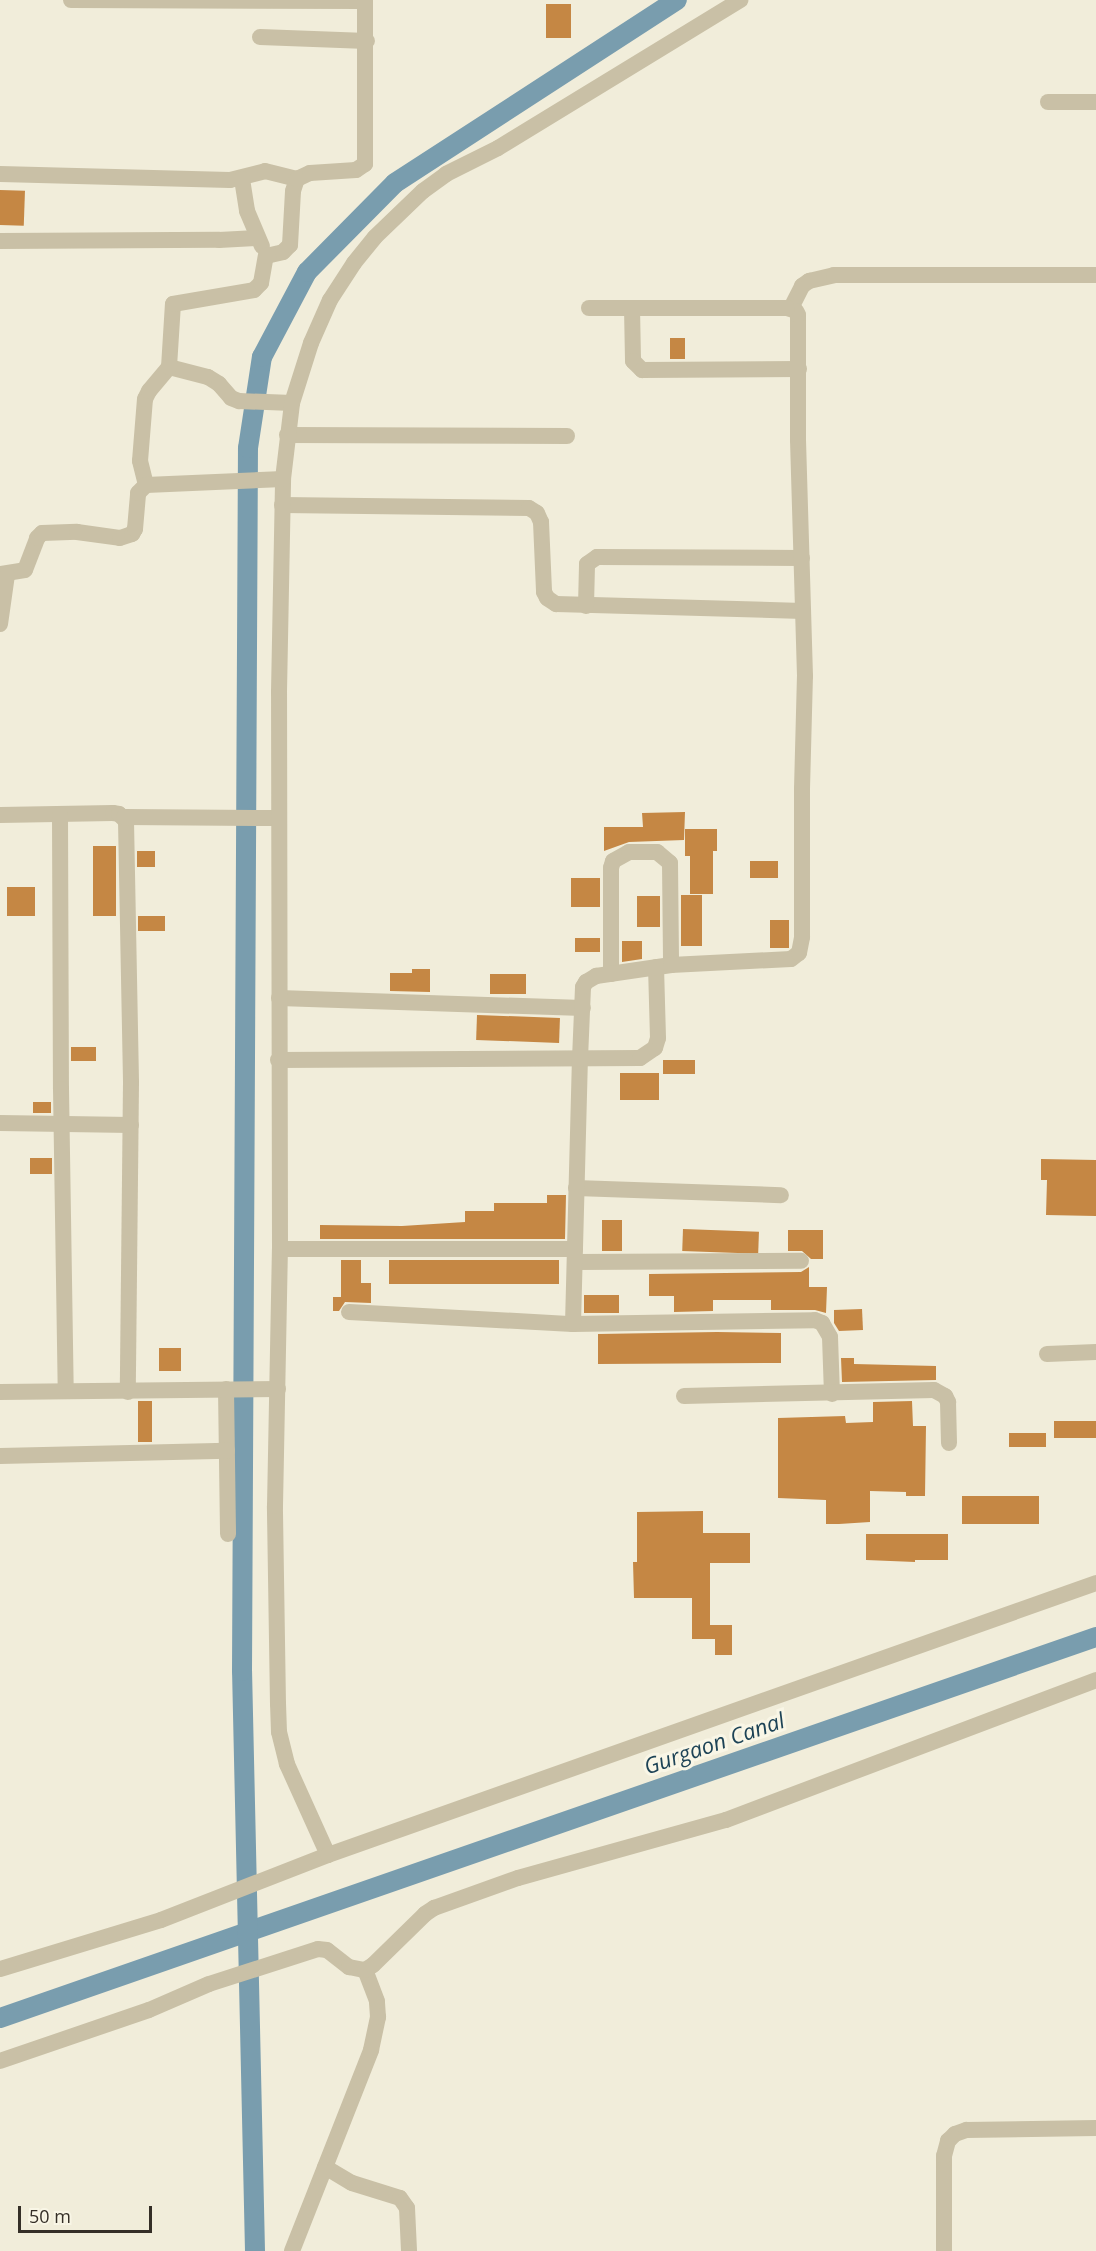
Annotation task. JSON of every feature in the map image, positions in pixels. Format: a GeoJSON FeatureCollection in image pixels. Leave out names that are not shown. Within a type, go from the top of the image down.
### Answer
{"type":"FeatureCollection","features":[{"type":"Feature","properties":{"kind":"street"},"geometry":{"type":"LineString","coordinates":[[0,174],[242,179],[265,171],[297,179],[310,173],[356,170],[365,164],[364,96],[367,41],[365,1],[71,0]]}},
{"type":"Feature","properties":{"kind":"street"},"geometry":{"type":"LineString","coordinates":[[328,1855],[293,1780],[279,1732],[275,1506],[280,1249],[278,1060],[282,505],[286,435],[292,403],[311,343],[330,300],[354,263],[375,237],[423,191],[446,174],[512,140],[740,0]]}},
{"type":"Feature","properties":{"kind":"street"},"geometry":{"type":"LineString","coordinates":[[260,37],[367,41]]}},
{"type":"Feature","properties":{"kind":"street"},"geometry":{"type":"LineString","coordinates":[[1048,102],[1096,102]]}},
{"type":"Feature","properties":{"kind":"street"},"geometry":{"type":"LineString","coordinates":[[146,485],[140,461],[145,399],[169,367],[174,304],[254,290],[261,283],[266,256],[247,211],[242,179]]}},
{"type":"Feature","properties":{"kind":"street"},"geometry":{"type":"LineString","coordinates":[[266,256],[283,252],[290,245],[292,191],[297,179]]}},
{"type":"Feature","properties":{"kind":"street"},"geometry":{"type":"LineString","coordinates":[[0,241],[208,241],[258,238]]}},
{"type":"Feature","properties":{"kind":"street"},"geometry":{"type":"LineString","coordinates":[[790,308],[795,295],[802,286],[809,281],[834,275],[1096,275]]}},
{"type":"Feature","properties":{"kind":"street"},"geometry":{"type":"LineString","coordinates":[[573,1324],[580,1059],[586,982],[596,976],[664,966],[785,960],[799,953],[802,937],[802,789],[805,701],[800,322],[796,311],[790,308],[589,308]]}},
{"type":"Feature","properties":{"kind":"street"},"geometry":{"type":"LineString","coordinates":[[632,308],[632,346],[637,368],[799,369]]}},
{"type":"Feature","properties":{"kind":"street"},"geometry":{"type":"LineString","coordinates":[[169,367],[208,377],[219,384],[231,398],[250,402],[292,403]]}},
{"type":"Feature","properties":{"kind":"street"},"geometry":{"type":"LineString","coordinates":[[286,435],[567,436]]}},
{"type":"Feature","properties":{"kind":"street"},"geometry":{"type":"LineString","coordinates":[[0,624],[3,574],[25,570],[37,538],[42,533],[77,532],[120,538],[132,534],[135,529],[138,493],[146,485],[283,479]]}},
{"type":"Feature","properties":{"kind":"street"},"geometry":{"type":"LineString","coordinates":[[282,505],[529,508],[537,513],[541,522],[543,583],[548,598],[556,604],[803,611]]}},
{"type":"Feature","properties":{"kind":"street"},"geometry":{"type":"LineString","coordinates":[[586,606],[587,564],[597,556],[802,558]]}},
{"type":"Feature","properties":{"kind":"street"},"geometry":{"type":"LineString","coordinates":[[0,815],[113,813],[124,817],[279,818]]}},
{"type":"Feature","properties":{"kind":"street"},"geometry":{"type":"LineString","coordinates":[[60,815],[66,1391]]}},
{"type":"Feature","properties":{"kind":"street"},"geometry":{"type":"LineString","coordinates":[[124,817],[127,828],[131,1125],[128,1392]]}},
{"type":"Feature","properties":{"kind":"street"},"geometry":{"type":"LineString","coordinates":[[278,1060],[640,1059],[656,1048],[664,966],[670,863],[657,852],[629,852],[619,855],[610,868],[611,974]]}},
{"type":"Feature","properties":{"kind":"street"},"geometry":{"type":"LineString","coordinates":[[279,998],[583,1008]]}},
{"type":"Feature","properties":{"kind":"street"},"geometry":{"type":"LineString","coordinates":[[0,1123],[131,1125]]}},
{"type":"Feature","properties":{"kind":"street"},"geometry":{"type":"LineString","coordinates":[[576,1188],[781,1195]]}},
{"type":"Feature","properties":{"kind":"street"},"geometry":{"type":"LineString","coordinates":[[280,1249],[801,1261]]}},
{"type":"Feature","properties":{"kind":"street"},"geometry":{"type":"LineString","coordinates":[[349,1312],[573,1324],[815,1320],[822,1323],[830,1337],[832,1394]]}},
{"type":"Feature","properties":{"kind":"street"},"geometry":{"type":"LineString","coordinates":[[1047,1354],[1096,1352]]}},
{"type":"Feature","properties":{"kind":"street"},"geometry":{"type":"LineString","coordinates":[[228,1534],[227,1451],[232,1389]]}},
{"type":"Feature","properties":{"kind":"street"},"geometry":{"type":"LineString","coordinates":[[0,1392],[278,1389]]}},
{"type":"Feature","properties":{"kind":"street"},"geometry":{"type":"LineString","coordinates":[[684,1396],[940,1391],[948,1402],[949,1443]]}},
{"type":"Feature","properties":{"kind":"street"},"geometry":{"type":"LineString","coordinates":[[0,1456],[227,1451]]}},
{"type":"Feature","properties":{"kind":"street"},"geometry":{"type":"LineString","coordinates":[[0,1969],[189,1909],[328,1855],[1096,1583]]}},
{"type":"Feature","properties":{"kind":"street"},"geometry":{"type":"LineString","coordinates":[[0,2061],[148,2010],[209,1984],[318,1949],[327,1950],[349,1967],[365,1970],[374,1965],[425,1914],[434,1908],[518,1878],[726,1820],[1096,1680]]}},
{"type":"Feature","properties":{"kind":"street"},"geometry":{"type":"LineString","coordinates":[[291,2251],[371,2050],[378,2017],[377,2001],[365,1970]]}},
{"type":"Feature","properties":{"kind":"street"},"geometry":{"type":"LineString","coordinates":[[944,2251],[944,2156],[948,2141],[955,2134],[966,2130],[1096,2128]]}},
{"type":"Feature","properties":{"kind":"street"},"geometry":{"type":"LineString","coordinates":[[325,2167],[352,2183],[400,2198],[407,2208],[409,2251]]}},
{"type":"Feature","properties":{"kind":"building"},"geometry":{"type":"Polygon","coordinates":[[[546,4],[571,4],[571,38],[546,38],[546,4]]]}},
{"type":"Feature","properties":{"kind":"building"},"geometry":{"type":"Polygon","coordinates":[[[0,190],[25,191],[24,226],[0,225],[0,190]]]}},
{"type":"Feature","properties":{"kind":"building"},"geometry":{"type":"Polygon","coordinates":[[[670,338],[685,338],[685,359],[670,359],[670,338]]]}},
{"type":"Feature","properties":{"kind":"building"},"geometry":{"type":"Polygon","coordinates":[[[685,812],[684,840],[629,842],[604,851],[604,827],[643,827],[642,813],[685,812]]]}},
{"type":"Feature","properties":{"kind":"building"},"geometry":{"type":"Polygon","coordinates":[[[685,829],[717,829],[717,851],[713,851],[713,894],[690,894],[690,856],[685,856],[685,829]]]}},
{"type":"Feature","properties":{"kind":"building"},"geometry":{"type":"Polygon","coordinates":[[[93,846],[116,846],[116,916],[93,916],[93,846]]]}},
{"type":"Feature","properties":{"kind":"building"},"geometry":{"type":"Polygon","coordinates":[[[137,851],[155,851],[155,867],[137,867],[137,851]]]}},
{"type":"Feature","properties":{"kind":"building"},"geometry":{"type":"Polygon","coordinates":[[[750,861],[778,861],[778,878],[750,878],[750,861]]]}},
{"type":"Feature","properties":{"kind":"building"},"geometry":{"type":"Polygon","coordinates":[[[571,878],[600,878],[600,907],[571,907],[571,878]]]}},
{"type":"Feature","properties":{"kind":"building"},"geometry":{"type":"Polygon","coordinates":[[[7,887],[35,887],[35,916],[7,916],[7,887]]]}},
{"type":"Feature","properties":{"kind":"building"},"geometry":{"type":"Polygon","coordinates":[[[681,895],[702,895],[702,946],[681,946],[681,895]]]}},
{"type":"Feature","properties":{"kind":"building"},"geometry":{"type":"Polygon","coordinates":[[[637,896],[660,896],[660,927],[637,927],[637,896]]]}},
{"type":"Feature","properties":{"kind":"building"},"geometry":{"type":"Polygon","coordinates":[[[138,916],[165,916],[165,931],[138,931],[138,916]]]}},
{"type":"Feature","properties":{"kind":"building"},"geometry":{"type":"Polygon","coordinates":[[[770,920],[789,920],[789,948],[770,948],[770,920]]]}},
{"type":"Feature","properties":{"kind":"building"},"geometry":{"type":"Polygon","coordinates":[[[575,938],[600,938],[600,952],[575,952],[575,938]]]}},
{"type":"Feature","properties":{"kind":"building"},"geometry":{"type":"Polygon","coordinates":[[[622,941],[642,941],[642,959],[622,962],[622,941]]]}},
{"type":"Feature","properties":{"kind":"building"},"geometry":{"type":"Polygon","coordinates":[[[412,969],[430,969],[430,992],[390,991],[390,973],[412,973],[412,969]]]}},
{"type":"Feature","properties":{"kind":"building"},"geometry":{"type":"Polygon","coordinates":[[[490,974],[526,974],[526,994],[490,994],[490,974]]]}},
{"type":"Feature","properties":{"kind":"building"},"geometry":{"type":"Polygon","coordinates":[[[477,1015],[560,1018],[559,1043],[476,1040],[477,1015]]]}},
{"type":"Feature","properties":{"kind":"building"},"geometry":{"type":"Polygon","coordinates":[[[71,1047],[96,1047],[96,1061],[71,1061],[71,1047]]]}},
{"type":"Feature","properties":{"kind":"building"},"geometry":{"type":"Polygon","coordinates":[[[663,1060],[695,1060],[695,1074],[663,1074],[663,1060]]]}},
{"type":"Feature","properties":{"kind":"building"},"geometry":{"type":"Polygon","coordinates":[[[620,1073],[659,1073],[659,1100],[620,1100],[620,1073]]]}},
{"type":"Feature","properties":{"kind":"building"},"geometry":{"type":"Polygon","coordinates":[[[33,1102],[51,1102],[51,1113],[33,1113],[33,1102]]]}},
{"type":"Feature","properties":{"kind":"building"},"geometry":{"type":"Polygon","coordinates":[[[30,1158],[52,1158],[52,1174],[30,1174],[30,1158]]]}},
{"type":"Feature","properties":{"kind":"building"},"geometry":{"type":"Polygon","coordinates":[[[1041,1159],[1096,1160],[1096,1216],[1046,1215],[1047,1180],[1041,1180],[1041,1159]]]}},
{"type":"Feature","properties":{"kind":"building"},"geometry":{"type":"Polygon","coordinates":[[[547,1195],[566,1195],[565,1239],[320,1239],[320,1225],[402,1226],[465,1222],[465,1211],[494,1211],[494,1203],[547,1203],[547,1195]]]}},
{"type":"Feature","properties":{"kind":"building"},"geometry":{"type":"Polygon","coordinates":[[[602,1220],[622,1220],[622,1251],[602,1251],[602,1220]]]}},
{"type":"Feature","properties":{"kind":"building"},"geometry":{"type":"Polygon","coordinates":[[[683,1229],[759,1232],[758,1254],[682,1251],[683,1229]]]}},
{"type":"Feature","properties":{"kind":"building"},"geometry":{"type":"Polygon","coordinates":[[[788,1230],[823,1230],[823,1259],[811,1259],[802,1251],[788,1251],[788,1230]]]}},
{"type":"Feature","properties":{"kind":"building"},"geometry":{"type":"Polygon","coordinates":[[[341,1260],[361,1260],[361,1283],[371,1283],[371,1303],[345,1302],[339,1311],[333,1311],[333,1297],[341,1297],[341,1260]]]}},
{"type":"Feature","properties":{"kind":"building"},"geometry":{"type":"Polygon","coordinates":[[[389,1260],[559,1260],[559,1284],[389,1284],[389,1260]]]}},
{"type":"Feature","properties":{"kind":"building"},"geometry":{"type":"Polygon","coordinates":[[[809,1267],[809,1287],[827,1287],[826,1313],[815,1310],[771,1310],[771,1300],[713,1300],[713,1311],[674,1312],[674,1296],[649,1296],[649,1274],[801,1272],[809,1267]]]}},
{"type":"Feature","properties":{"kind":"building"},"geometry":{"type":"Polygon","coordinates":[[[584,1295],[619,1295],[619,1313],[584,1313],[584,1295]]]}},
{"type":"Feature","properties":{"kind":"building"},"geometry":{"type":"Polygon","coordinates":[[[862,1309],[863,1330],[839,1331],[834,1323],[834,1310],[862,1309]]]}},
{"type":"Feature","properties":{"kind":"building"},"geometry":{"type":"Polygon","coordinates":[[[781,1333],[781,1363],[598,1364],[598,1334],[781,1333]]]}},
{"type":"Feature","properties":{"kind":"building"},"geometry":{"type":"Polygon","coordinates":[[[159,1348],[181,1348],[181,1371],[159,1371],[159,1348]]]}},
{"type":"Feature","properties":{"kind":"building"},"geometry":{"type":"Polygon","coordinates":[[[841,1358],[854,1358],[854,1364],[936,1366],[936,1380],[842,1382],[841,1358]]]}},
{"type":"Feature","properties":{"kind":"building"},"geometry":{"type":"Polygon","coordinates":[[[138,1401],[152,1401],[152,1442],[138,1442],[138,1401]]]}},
{"type":"Feature","properties":{"kind":"building"},"geometry":{"type":"Polygon","coordinates":[[[912,1401],[913,1426],[926,1426],[925,1496],[906,1496],[906,1492],[870,1491],[870,1522],[839,1524],[826,1524],[826,1500],[778,1498],[778,1418],[845,1416],[846,1423],[873,1422],[873,1402],[912,1401]]]}},
{"type":"Feature","properties":{"kind":"building"},"geometry":{"type":"Polygon","coordinates":[[[1054,1421],[1096,1421],[1096,1438],[1054,1438],[1054,1421]]]}},
{"type":"Feature","properties":{"kind":"building"},"geometry":{"type":"Polygon","coordinates":[[[1009,1433],[1046,1433],[1046,1447],[1009,1447],[1009,1433]]]}},
{"type":"Feature","properties":{"kind":"building"},"geometry":{"type":"Polygon","coordinates":[[[962,1496],[1039,1496],[1039,1524],[962,1524],[962,1496]]]}},
{"type":"Feature","properties":{"kind":"building"},"geometry":{"type":"Polygon","coordinates":[[[703,1511],[703,1533],[750,1533],[750,1563],[710,1563],[710,1625],[732,1625],[732,1655],[715,1655],[715,1639],[692,1639],[692,1598],[634,1598],[633,1562],[637,1562],[637,1512],[703,1511]]]}},
{"type":"Feature","properties":{"kind":"building"},"geometry":{"type":"Polygon","coordinates":[[[866,1534],[948,1534],[948,1560],[915,1560],[915,1562],[866,1560],[866,1534]]]}},
{"type":"Feature","properties":{"kind":"waterway"},"geometry":{"type":"LineString","coordinates":[[255,2251],[242,1671],[248,448],[262,357],[307,272],[395,183],[677,0]]}},
{"type":"Feature","properties":{"kind":"waterway","name":"Gurgaon Canal"},"geometry":{"type":"LineString","coordinates":[[0,2018],[1096,1637]]}}]}
